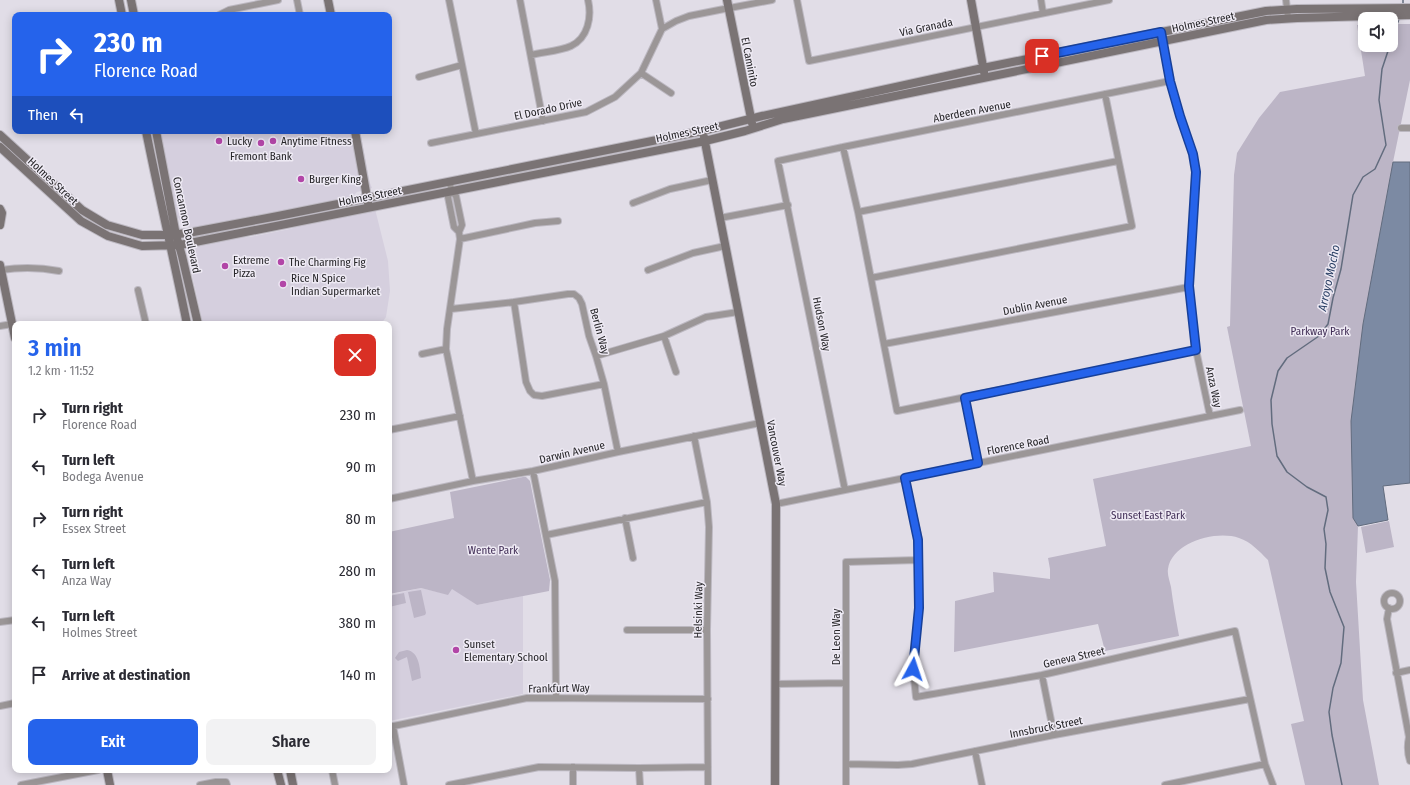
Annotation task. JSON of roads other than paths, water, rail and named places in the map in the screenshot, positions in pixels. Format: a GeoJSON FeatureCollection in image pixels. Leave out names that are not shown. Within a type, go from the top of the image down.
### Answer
{"type":"FeatureCollection","features":[{"type":"Feature","properties":{"kind":"main road"},"geometry":{"type":"LineString","coordinates":[[119,0],[121,12]]}},
{"type":"Feature","properties":{"kind":"main road"},"geometry":{"type":"LineString","coordinates":[[131,0],[133,12]]}},
{"type":"Feature","properties":{"kind":"main road"},"geometry":{"type":"LineString","coordinates":[[328,0],[330,12]]}},
{"type":"Feature","properties":{"kind":"main road"},"geometry":{"type":"LineString","coordinates":[[971,0],[985,78]]}},
{"type":"Feature","properties":{"kind":"main road","name":"El Caminito"},"geometry":{"type":"LineString","coordinates":[[728,4],[753,128]]}},
{"type":"Feature","properties":{"kind":"main road","name":"Holmes Street"},"geometry":{"type":"LineString","coordinates":[[0,147],[81,221],[108,236],[142,246],[171,246],[369,208],[451,186],[702,131],[750,118],[983,68],[1266,11],[1287,9],[1388,12],[1410,8]]}},
{"type":"Feature","properties":{"kind":"main road","name":"Holmes Street"},"geometry":{"type":"LineString","coordinates":[[1398,13],[1410,15]]}},
{"type":"Feature","properties":{"kind":"main road","name":"Holmes Street"},"geometry":{"type":"LineString","coordinates":[[0,136],[82,210],[107,225],[142,235],[172,235],[285,215],[367,198],[451,186],[705,141],[783,119],[1255,22],[1288,18],[1358,14]]}},
{"type":"Feature","properties":{"kind":"main road","name":"Vancouver Way"},"geometry":{"type":"LineString","coordinates":[[702,131],[776,504],[775,785]]}},
{"type":"Feature","properties":{"kind":"main road","name":"Concannon Boulevard"},"geometry":{"type":"LineString","coordinates":[[147,134],[172,235],[180,245],[197,321]]}},
{"type":"Feature","properties":{"kind":"main road","name":"Concannon Boulevard"},"geometry":{"type":"LineString","coordinates":[[156,134],[172,235],[171,246],[186,321]]}},
{"type":"Feature","properties":{"kind":"main road"},"geometry":{"type":"LineString","coordinates":[[355,134],[369,208]]}},
{"type":"Feature","properties":{"kind":"main road"},"geometry":{"type":"LineString","coordinates":[[0,209],[2,213],[0,225]]}},
{"type":"Feature","properties":{"kind":"main road"},"geometry":{"type":"LineString","coordinates":[[0,267],[12,324]]}},
{"type":"Feature","properties":{"kind":"main road"},"geometry":{"type":"LineString","coordinates":[[108,773],[110,785]]}},
{"type":"Feature","properties":{"kind":"main road"},"geometry":{"type":"LineString","coordinates":[[278,773],[281,785]]}},
{"type":"Feature","properties":{"kind":"main road"},"geometry":{"type":"LineString","coordinates":[[291,773],[293,785]]}},
{"type":"Feature","properties":{"kind":"street"},"geometry":{"type":"LineString","coordinates":[[225,12],[278,0]]}},
{"type":"Feature","properties":{"kind":"street"},"geometry":{"type":"LineString","coordinates":[[297,0],[299,12]]}},
{"type":"Feature","properties":{"kind":"street"},"geometry":{"type":"LineString","coordinates":[[449,0],[476,134]]}},
{"type":"Feature","properties":{"kind":"street"},"geometry":{"type":"LineString","coordinates":[[520,0],[542,121]]}},
{"type":"Feature","properties":{"kind":"street"},"geometry":{"type":"LineString","coordinates":[[531,55],[570,46],[580,40],[587,30],[590,16],[588,0]]}},
{"type":"Feature","properties":{"kind":"street"},"geometry":{"type":"LineString","coordinates":[[656,0],[662,29],[688,16],[728,4],[772,0]]}},
{"type":"Feature","properties":{"kind":"street","name":"Via Granada"},"geometry":{"type":"LineString","coordinates":[[797,0],[809,62],[1109,0]]}},
{"type":"Feature","properties":{"kind":"street"},"geometry":{"type":"LineString","coordinates":[[1040,0],[1043,13]]}},
{"type":"Feature","properties":{"kind":"street"},"geometry":{"type":"LineString","coordinates":[[1286,0],[1288,18]]}},
{"type":"Feature","properties":{"kind":"street","name":"El Dorado Drive"},"geometry":{"type":"LineString","coordinates":[[431,142],[586,112],[615,97],[641,73],[662,29]]}},
{"type":"Feature","properties":{"kind":"street","name":"Anza Way"},"geometry":{"type":"LineString","coordinates":[[1161,32],[1170,81],[1193,154],[1196,172],[1189,286],[1196,350],[1210,416]]}},
{"type":"Feature","properties":{"kind":"street"},"geometry":{"type":"LineString","coordinates":[[419,77],[462,65]]}},
{"type":"Feature","properties":{"kind":"street"},"geometry":{"type":"LineString","coordinates":[[641,73],[671,93]]}},
{"type":"Feature","properties":{"kind":"street","name":"Aberdeen Avenue"},"geometry":{"type":"LineString","coordinates":[[778,161],[1170,81]]}},
{"type":"Feature","properties":{"kind":"street"},"geometry":{"type":"LineString","coordinates":[[870,278],[1132,226],[1105,94]]}},
{"type":"Feature","properties":{"kind":"street"},"geometry":{"type":"LineString","coordinates":[[1401,128],[1410,128]]}},
{"type":"Feature","properties":{"kind":"street"},"geometry":{"type":"LineString","coordinates":[[843,147],[858,212],[897,411],[1196,350]]}},
{"type":"Feature","properties":{"kind":"street","name":"Hudson Way"},"geometry":{"type":"LineString","coordinates":[[778,161],[845,490]]}},
{"type":"Feature","properties":{"kind":"street"},"geometry":{"type":"LineString","coordinates":[[858,212],[1118,161]]}},
{"type":"Feature","properties":{"kind":"street"},"geometry":{"type":"LineString","coordinates":[[632,202],[670,189],[712,180]]}},
{"type":"Feature","properties":{"kind":"street"},"geometry":{"type":"LineString","coordinates":[[451,186],[456,196],[462,224],[447,329],[446,349],[473,481]]}},
{"type":"Feature","properties":{"kind":"street"},"geometry":{"type":"LineString","coordinates":[[720,218],[788,205]]}},
{"type":"Feature","properties":{"kind":"street"},"geometry":{"type":"LineString","coordinates":[[460,236],[558,220]]}},
{"type":"Feature","properties":{"kind":"street"},"geometry":{"type":"LineString","coordinates":[[648,270],[693,253],[725,246]]}},
{"type":"Feature","properties":{"kind":"street"},"geometry":{"type":"LineString","coordinates":[[0,267],[35,267],[59,271]]}},
{"type":"Feature","properties":{"kind":"street","name":"Dublin Avenue"},"geometry":{"type":"LineString","coordinates":[[884,344],[1189,286]]}},
{"type":"Feature","properties":{"kind":"street"},"geometry":{"type":"LineString","coordinates":[[138,290],[145,321]]}},
{"type":"Feature","properties":{"kind":"street","name":"Berlin Way"},"geometry":{"type":"LineString","coordinates":[[450,309],[568,294],[574,294],[580,298],[588,336],[596,356],[604,384],[618,452]]}},
{"type":"Feature","properties":{"kind":"street"},"geometry":{"type":"LineString","coordinates":[[514,302],[526,382],[530,391],[534,395],[542,396],[604,384]]}},
{"type":"Feature","properties":{"kind":"street"},"geometry":{"type":"LineString","coordinates":[[596,356],[664,336],[706,317],[738,312]]}},
{"type":"Feature","properties":{"kind":"street"},"geometry":{"type":"LineString","coordinates":[[0,326],[12,324]]}},
{"type":"Feature","properties":{"kind":"street"},"geometry":{"type":"LineString","coordinates":[[664,336],[676,372]]}},
{"type":"Feature","properties":{"kind":"street"},"geometry":{"type":"LineString","coordinates":[[422,354],[446,349]]}},
{"type":"Feature","properties":{"kind":"street"},"geometry":{"type":"LineString","coordinates":[[965,398],[978,463]]}},
{"type":"Feature","properties":{"kind":"street","name":"Florence Road"},"geometry":{"type":"LineString","coordinates":[[776,504],[1240,410]]}},
{"type":"Feature","properties":{"kind":"street"},"geometry":{"type":"LineString","coordinates":[[392,429],[460,416]]}},
{"type":"Feature","properties":{"kind":"street","name":"Darwin Avenue"},"geometry":{"type":"LineString","coordinates":[[392,498],[473,481],[533,471],[760,423]]}},
{"type":"Feature","properties":{"kind":"street","name":"Helsinki Way"},"geometry":{"type":"LineString","coordinates":[[694,436],[707,502],[709,527],[707,630],[708,785]]}},
{"type":"Feature","properties":{"kind":"street"},"geometry":{"type":"LineString","coordinates":[[533,471],[555,581],[556,697]]}},
{"type":"Feature","properties":{"kind":"street"},"geometry":{"type":"LineString","coordinates":[[905,478],[918,540],[918,560]]}},
{"type":"Feature","properties":{"kind":"street"},"geometry":{"type":"LineString","coordinates":[[546,535],[707,502]]}},
{"type":"Feature","properties":{"kind":"street"},"geometry":{"type":"LineString","coordinates":[[626,518],[633,558]]}},
{"type":"Feature","properties":{"kind":"street","name":"De Leon Way"},"geometry":{"type":"LineString","coordinates":[[846,785],[846,562],[918,560]]}},
{"type":"Feature","properties":{"kind":"street","name":"Geneva Street"},"geometry":{"type":"LineString","coordinates":[[918,560],[919,608],[913,669],[916,697],[1042,675],[1235,631],[1250,699]]}},
{"type":"Feature","properties":{"kind":"street"},"geometry":{"type":"LineString","coordinates":[[1389,608],[1387,619],[1409,737],[1407,753],[1410,761]]}},
{"type":"Feature","properties":{"kind":"street"},"geometry":{"type":"LineString","coordinates":[[0,622],[12,620]]}},
{"type":"Feature","properties":{"kind":"street"},"geometry":{"type":"LineString","coordinates":[[627,630],[707,630]]}},
{"type":"Feature","properties":{"kind":"street"},"geometry":{"type":"LineString","coordinates":[[1396,673],[1410,670]]}},
{"type":"Feature","properties":{"kind":"street"},"geometry":{"type":"LineString","coordinates":[[1042,675],[1054,735]]}},
{"type":"Feature","properties":{"kind":"street"},"geometry":{"type":"LineString","coordinates":[[775,684],[846,683]]}},
{"type":"Feature","properties":{"kind":"street","name":"Frankfurt Way"},"geometry":{"type":"LineString","coordinates":[[392,727],[527,698],[708,698]]}},
{"type":"Feature","properties":{"kind":"street"},"geometry":{"type":"LineString","coordinates":[[1250,699],[1265,764],[1274,785]]}},
{"type":"Feature","properties":{"kind":"street","name":"Innsbruck Street"},"geometry":{"type":"LineString","coordinates":[[846,764],[912,764],[1054,735],[1250,699]]}},
{"type":"Feature","properties":{"kind":"street"},"geometry":{"type":"LineString","coordinates":[[0,706],[12,704]]}},
{"type":"Feature","properties":{"kind":"street"},"geometry":{"type":"LineString","coordinates":[[392,731],[404,785]]}},
{"type":"Feature","properties":{"kind":"street"},"geometry":{"type":"LineString","coordinates":[[975,751],[982,785]]}},
{"type":"Feature","properties":{"kind":"street"},"geometry":{"type":"LineString","coordinates":[[1166,785],[1265,764]]}},
{"type":"Feature","properties":{"kind":"street"},"geometry":{"type":"LineString","coordinates":[[449,785],[491,778],[539,767],[708,767]]}},
{"type":"Feature","properties":{"kind":"street"},"geometry":{"type":"LineString","coordinates":[[573,767],[573,785]]}},
{"type":"Feature","properties":{"kind":"street"},"geometry":{"type":"LineString","coordinates":[[640,768],[640,785]]}},
{"type":"Feature","properties":{"kind":"street"},"geometry":{"type":"LineString","coordinates":[[21,785],[83,773]]}},
{"type":"Feature","properties":{"kind":"street"},"geometry":{"type":"LineString","coordinates":[[333,773],[335,785]]}},
{"type":"Feature","properties":{"kind":"street"},"geometry":{"type":"LineString","coordinates":[[491,778],[492,785]]}},
{"type":"Feature","properties":{"kind":"street"},"geometry":{"type":"LineString","coordinates":[[200,785],[216,782],[226,782],[228,785]]}},
{"type":"Feature","properties":{"kind":"water"},"geometry":{"type":"Polygon","coordinates":[[[1393,162],[1410,162],[1410,483],[1383,486],[1388,520],[1358,526],[1353,518],[1351,421],[1363,324],[1393,162]]]}},
{"type":"Feature","properties":{"kind":"waterway","name":"Arroyo Mocho"},"geometry":{"type":"LineString","coordinates":[[1403,0],[1403,6]]}},
{"type":"Feature","properties":{"kind":"waterway","name":"Arroyo Mocho"},"geometry":{"type":"LineString","coordinates":[[1342,785],[1329,712],[1333,688],[1341,663],[1344,627],[1330,592],[1325,568],[1326,544],[1324,529],[1328,510],[1326,497],[1307,487],[1287,472],[1277,456],[1272,424],[1271,400],[1278,371],[1287,358],[1319,336],[1328,324],[1341,269],[1353,195],[1363,177],[1375,169],[1386,145],[1379,100],[1382,69],[1388,52]]}},
{"type":"Feature","properties":{"kind":"place","name":"Lucky"},"geometry":{"type":"Point","coordinates":[219,141]}},
{"type":"Feature","properties":{"kind":"place","name":"Anytime Fitness"},"geometry":{"type":"Point","coordinates":[273,141]}},
{"type":"Feature","properties":{"kind":"place","name":"Fremont Bank"},"geometry":{"type":"Point","coordinates":[261,143]}},
{"type":"Feature","properties":{"kind":"place","name":"Burger King"},"geometry":{"type":"Point","coordinates":[301,179]}},
{"type":"Feature","properties":{"kind":"place","name":"The Charming Fig"},"geometry":{"type":"Point","coordinates":[281,262]}},
{"type":"Feature","properties":{"kind":"place","name":"Extreme Pizza"},"geometry":{"type":"Point","coordinates":[225,266]}},
{"type":"Feature","properties":{"kind":"place","name":"Rice N Spice Indian Supermarket"},"geometry":{"type":"Point","coordinates":[283,284]}},
{"type":"Feature","properties":{"kind":"place","name":"Sunset Elementary School"},"geometry":{"type":"Point","coordinates":[456,650]}},
{"type":"Feature","properties":{"kind":"park label","name":"Parkway Park"},"geometry":{"type":"Point","coordinates":[1320,331]}},
{"type":"Feature","properties":{"kind":"park label","name":"Sunset East Park"},"geometry":{"type":"Point","coordinates":[1148,515]}},
{"type":"Feature","properties":{"kind":"park label","name":"Wente Park"},"geometry":{"type":"Point","coordinates":[493,550]}}]}
